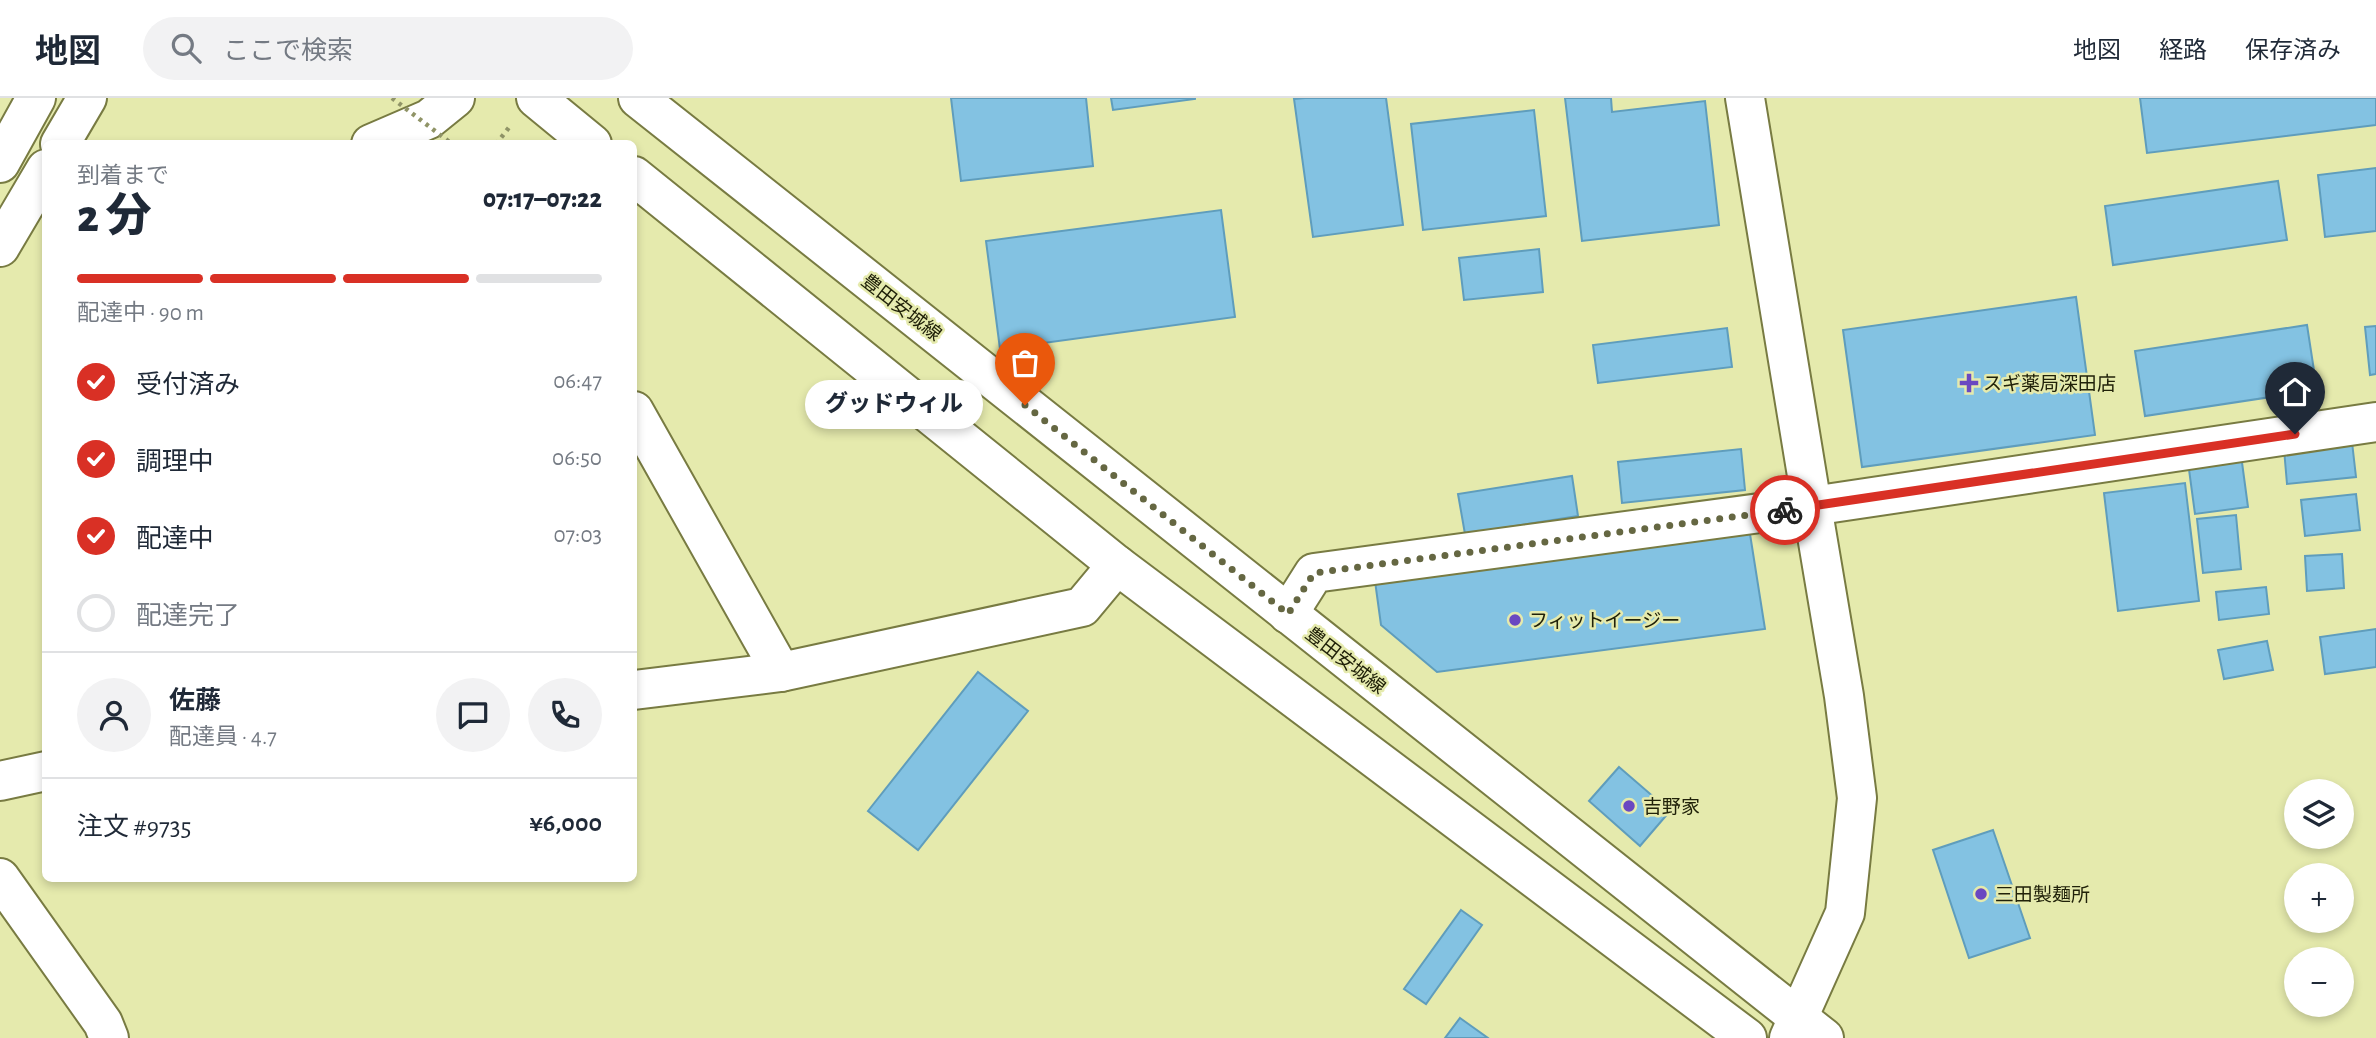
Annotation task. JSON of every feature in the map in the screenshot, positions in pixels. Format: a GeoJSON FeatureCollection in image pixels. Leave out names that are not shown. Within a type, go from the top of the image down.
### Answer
{"type":"FeatureCollection","features":[{"type":"Feature","properties":{"kind":"main road"},"geometry":{"type":"LineString","coordinates":[[0,163],[36,98]]}},
{"type":"Feature","properties":{"kind":"main road"},"geometry":{"type":"LineString","coordinates":[[62,140],[87,98]]}},
{"type":"Feature","properties":{"kind":"main road"},"geometry":{"type":"LineString","coordinates":[[382,140],[429,120],[455,98]]}},
{"type":"Feature","properties":{"kind":"main road"},"geometry":{"type":"LineString","coordinates":[[536,98],[587,140]]}},
{"type":"Feature","properties":{"kind":"main road","name":"豊田安城線"},"geometry":{"type":"LineString","coordinates":[[638,98],[1288,614],[1804,1031]]}},
{"type":"Feature","properties":{"kind":"main road"},"geometry":{"type":"LineString","coordinates":[[1745,98],[1844,696],[1857,798],[1845,913],[1804,1031]]}},
{"type":"Feature","properties":{"kind":"main road"},"geometry":{"type":"LineString","coordinates":[[0,247],[42,176]]}},
{"type":"Feature","properties":{"kind":"main road"},"geometry":{"type":"LineString","coordinates":[[637,179],[1117,565],[1747,1038]]}},
{"type":"Feature","properties":{"kind":"main road"},"geometry":{"type":"LineString","coordinates":[[637,416],[781,672]]}},
{"type":"Feature","properties":{"kind":"main road"},"geometry":{"type":"LineString","coordinates":[[1288,614],[1314,573],[1812,506],[2376,422]]}},
{"type":"Feature","properties":{"kind":"main road"},"geometry":{"type":"LineString","coordinates":[[637,690],[781,672],[1082,607],[1117,565]]}},
{"type":"Feature","properties":{"kind":"main road"},"geometry":{"type":"LineString","coordinates":[[0,781],[42,772]]}},
{"type":"Feature","properties":{"kind":"main road"},"geometry":{"type":"LineString","coordinates":[[0,878],[103,1023],[109,1038]]}},
{"type":"Feature","properties":{"kind":"path"},"geometry":{"type":"LineString","coordinates":[[391,98],[447,140]]}},
{"type":"Feature","properties":{"kind":"building"},"geometry":{"type":"Polygon","coordinates":[[[951,98],[1086,98],[1093,166],[961,181],[951,98]]]}},
{"type":"Feature","properties":{"kind":"building"},"geometry":{"type":"Polygon","coordinates":[[[1111,98],[1195,98],[1195,99],[1113,110],[1111,98]]]}},
{"type":"Feature","properties":{"kind":"building"},"geometry":{"type":"Polygon","coordinates":[[[1386,98],[1403,225],[1313,237],[1294,99],[1386,98]]]}},
{"type":"Feature","properties":{"kind":"building"},"geometry":{"type":"Polygon","coordinates":[[[1565,98],[1611,98],[1612,112],[1705,101],[1719,225],[1582,241],[1565,98]]]}},
{"type":"Feature","properties":{"kind":"building"},"geometry":{"type":"Polygon","coordinates":[[[2140,98],[2376,98],[2376,125],[2147,153],[2140,98]]]}},
{"type":"Feature","properties":{"kind":"building"},"geometry":{"type":"Polygon","coordinates":[[[1534,110],[1546,216],[1423,230],[1411,124],[1534,110]]]}},
{"type":"Feature","properties":{"kind":"building"},"geometry":{"type":"Polygon","coordinates":[[[2376,168],[2376,231],[2325,237],[2318,175],[2376,168]]]}},
{"type":"Feature","properties":{"kind":"building"},"geometry":{"type":"Polygon","coordinates":[[[2278,181],[2287,240],[2113,265],[2105,206],[2278,181]]]}},
{"type":"Feature","properties":{"kind":"building"},"geometry":{"type":"Polygon","coordinates":[[[1221,210],[1235,317],[1000,349],[986,241],[1221,210]]]}},
{"type":"Feature","properties":{"kind":"building"},"geometry":{"type":"Polygon","coordinates":[[[1539,249],[1543,292],[1464,300],[1459,258],[1539,249]]]}},
{"type":"Feature","properties":{"kind":"building","name":"スギ薬局深田店"},"geometry":{"type":"Polygon","coordinates":[[[2076,297],[2095,435],[1862,467],[1843,330],[2076,297]]]}},
{"type":"Feature","properties":{"kind":"building"},"geometry":{"type":"Polygon","coordinates":[[[2307,325],[2317,390],[2145,416],[2135,351],[2307,325]]]}},
{"type":"Feature","properties":{"kind":"building"},"geometry":{"type":"Polygon","coordinates":[[[2376,326],[2376,374],[2370,375],[2365,327],[2376,326]]]}},
{"type":"Feature","properties":{"kind":"building"},"geometry":{"type":"Polygon","coordinates":[[[1727,328],[1732,367],[1598,383],[1593,345],[1727,328]]]}},
{"type":"Feature","properties":{"kind":"building"},"geometry":{"type":"Polygon","coordinates":[[[2352,442],[2356,477],[2287,484],[2284,449],[2352,442]]]}},
{"type":"Feature","properties":{"kind":"building"},"geometry":{"type":"Polygon","coordinates":[[[1741,449],[1745,490],[1622,503],[1618,462],[1741,449]]]}},
{"type":"Feature","properties":{"kind":"building"},"geometry":{"type":"Polygon","coordinates":[[[2241,455],[2248,507],[2195,514],[2188,462],[2241,455]]]}},
{"type":"Feature","properties":{"kind":"building"},"geometry":{"type":"Polygon","coordinates":[[[1572,476],[1578,516],[1465,534],[1458,494],[1572,476]]]}},
{"type":"Feature","properties":{"kind":"building"},"geometry":{"type":"Polygon","coordinates":[[[2185,483],[2199,601],[2118,611],[2104,493],[2185,483]]]}},
{"type":"Feature","properties":{"kind":"building"},"geometry":{"type":"Polygon","coordinates":[[[2356,494],[2360,530],[2305,536],[2301,500],[2356,494]]]}},
{"type":"Feature","properties":{"kind":"building"},"geometry":{"type":"Polygon","coordinates":[[[2236,515],[2241,569],[2203,573],[2197,519],[2236,515]]]}},
{"type":"Feature","properties":{"kind":"building"},"geometry":{"type":"Polygon","coordinates":[[[1750,534],[1765,629],[1437,672],[1381,625],[1375,581],[1750,534]]]}},
{"type":"Feature","properties":{"kind":"building"},"geometry":{"type":"Polygon","coordinates":[[[2342,554],[2344,588],[2307,591],[2305,556],[2342,554]]]}},
{"type":"Feature","properties":{"kind":"building"},"geometry":{"type":"Polygon","coordinates":[[[2266,587],[2269,614],[2219,620],[2216,592],[2266,587]]]}},
{"type":"Feature","properties":{"kind":"building"},"geometry":{"type":"Polygon","coordinates":[[[2376,629],[2376,667],[2325,674],[2320,637],[2376,629]]]}},
{"type":"Feature","properties":{"kind":"building"},"geometry":{"type":"Polygon","coordinates":[[[2267,641],[2273,670],[2224,679],[2218,650],[2267,641]]]}},
{"type":"Feature","properties":{"kind":"building"},"geometry":{"type":"Polygon","coordinates":[[[978,672],[1028,711],[918,850],[868,811],[978,672]]]}},
{"type":"Feature","properties":{"kind":"building","name":"吉野家"},"geometry":{"type":"Polygon","coordinates":[[[1619,767],[1670,811],[1640,846],[1589,801],[1619,767]]]}},
{"type":"Feature","properties":{"kind":"building","name":"三田製麺所"},"geometry":{"type":"Polygon","coordinates":[[[1993,830],[2030,938],[1969,958],[1933,850],[1993,830]]]}},
{"type":"Feature","properties":{"kind":"building"},"geometry":{"type":"Polygon","coordinates":[[[1461,910],[1482,925],[1426,1004],[1404,989],[1461,910]]]}},
{"type":"Feature","properties":{"kind":"building"},"geometry":{"type":"Polygon","coordinates":[[[1460,1018],[1488,1038],[1445,1038],[1460,1018]]]}},
{"type":"Feature","properties":{"kind":"way so far"},"geometry":{"type":"LineString","coordinates":[[1025,405],[1288,614],[1314,573],[1785,510]]}},
{"type":"Feature","properties":{"kind":"place","name":"スギ薬局深田店"},"geometry":{"type":"Point","coordinates":[1969,383]}},
{"type":"Feature","properties":{"kind":"place","name":"グッドウィル"},"geometry":{"type":"Point","coordinates":[1025,405]}},
{"type":"Feature","properties":{"kind":"place","name":"フィットイージー"},"geometry":{"type":"Point","coordinates":[1515,620]}},
{"type":"Feature","properties":{"kind":"place","name":"吉野家"},"geometry":{"type":"Point","coordinates":[1629,806]}},
{"type":"Feature","properties":{"kind":"place","name":"三田製麺所"},"geometry":{"type":"Point","coordinates":[1981,894]}},
{"type":"Feature","properties":{"kind":"route"},"geometry":{"type":"LineString","coordinates":[[1785,510],[2295,434]]}}]}
